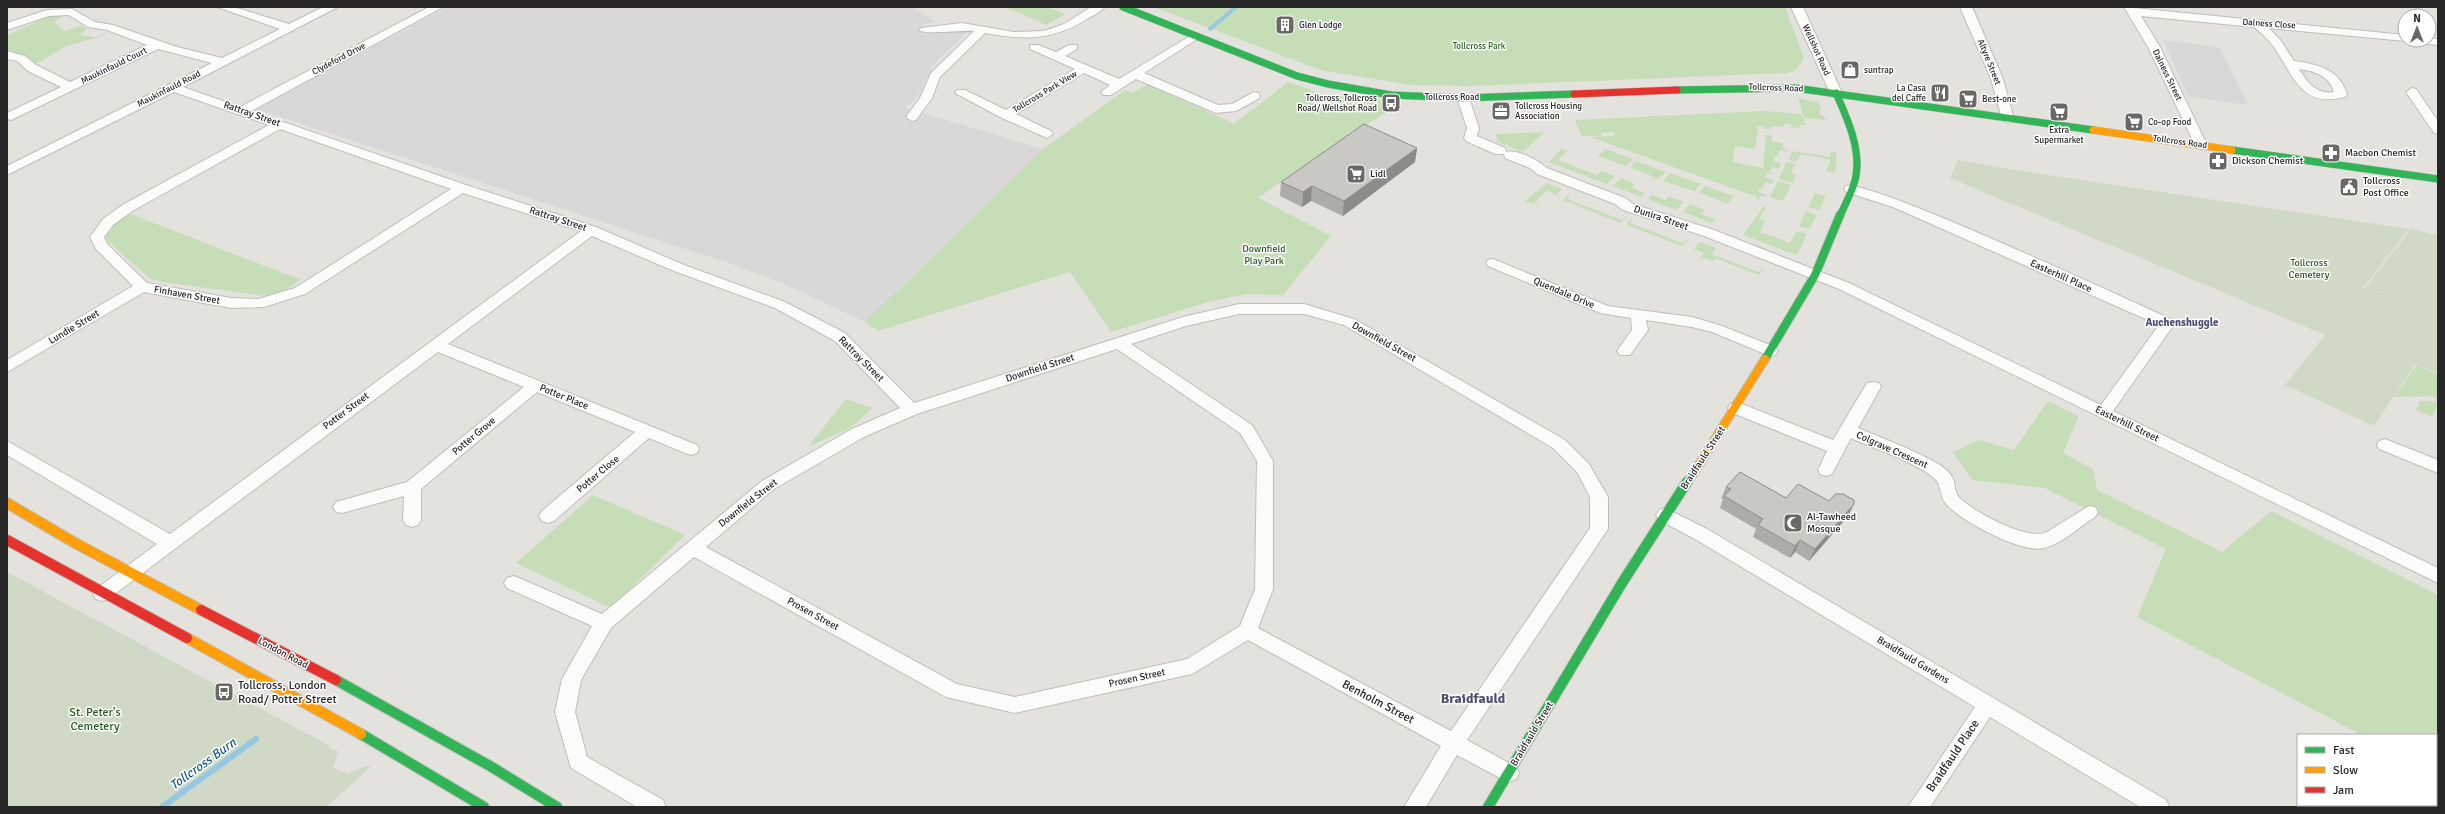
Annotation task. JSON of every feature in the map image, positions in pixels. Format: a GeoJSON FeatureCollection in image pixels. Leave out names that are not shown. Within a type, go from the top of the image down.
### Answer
{"type":"FeatureCollection","features":[{"type":"Feature","properties":{"kind":"street"},"geometry":{"type":"LineString","coordinates":[[222,7],[289,28]]}},
{"type":"Feature","properties":{"kind":"street","name":"Maukinfauld Road"},"geometry":{"type":"LineString","coordinates":[[7,171],[332,7]]}},
{"type":"Feature","properties":{"kind":"street","name":"Clydeford Drive"},"geometry":{"type":"LineString","coordinates":[[241,111],[437,7]]}},
{"type":"Feature","properties":{"kind":"street"},"geometry":{"type":"LineString","coordinates":[[925,30],[956,26],[1014,35],[1045,34],[1068,26],[1099,7]]}},
{"type":"Feature","properties":{"kind":"street","name":"Tollcross Road"},"geometry":{"type":"LineString","coordinates":[[1123,7],[1311,81],[1391,95],[1463,98],[1764,87],[1836,93],[2008,119],[2438,179]]}},
{"type":"Feature","properties":{"kind":"street","name":"Wellshot Road"},"geometry":{"type":"LineString","coordinates":[[1797,7],[1836,93]]}},
{"type":"Feature","properties":{"kind":"street","name":"Altyre Street"},"geometry":{"type":"LineString","coordinates":[[1966,7],[1997,78],[2008,119]]}},
{"type":"Feature","properties":{"kind":"street","name":"Maukinfauld Court"},"geometry":{"type":"LineString","coordinates":[[7,27],[27,18],[60,9],[72,12],[92,25],[109,28],[158,44],[223,62]]}},
{"type":"Feature","properties":{"kind":"street","name":"Dalness Close"},"geometry":{"type":"LineString","coordinates":[[2131,9],[2397,37]]}},
{"type":"Feature","properties":{"kind":"street","name":"Dalness Street"},"geometry":{"type":"LineString","coordinates":[[2131,9],[2154,47],[2201,145]]}},
{"type":"Feature","properties":{"kind":"street"},"geometry":{"type":"LineString","coordinates":[[2257,23],[2277,43],[2291,64]]}},
{"type":"Feature","properties":{"kind":"street"},"geometry":{"type":"LineString","coordinates":[[912,117],[926,98],[935,76],[982,30]]}},
{"type":"Feature","properties":{"kind":"street"},"geometry":{"type":"LineString","coordinates":[[1107,92],[1195,36]]}},
{"type":"Feature","properties":{"kind":"street"},"geometry":{"type":"LineString","coordinates":[[2387,36],[2394,46]]}},
{"type":"Feature","properties":{"kind":"street","name":"Maukinfauld Court"},"geometry":{"type":"LineString","coordinates":[[11,116],[158,44]]}},
{"type":"Feature","properties":{"kind":"street","name":"Tollcross Park View"},"geometry":{"type":"LineString","coordinates":[[1034,47],[1119,84]]}},
{"type":"Feature","properties":{"kind":"street"},"geometry":{"type":"LineString","coordinates":[[1056,56],[1073,47]]}},
{"type":"Feature","properties":{"kind":"street","name":"Maukinfauld Court"},"geometry":{"type":"LineString","coordinates":[[7,55],[20,58],[32,68],[70,87]]}},
{"type":"Feature","properties":{"kind":"street","name":"Tollcross Park View"},"geometry":{"type":"LineString","coordinates":[[1006,115],[1084,69]]}},
{"type":"Feature","properties":{"kind":"street"},"geometry":{"type":"LineString","coordinates":[[1136,74],[1216,109],[1227,110],[1236,108],[1254,96]]}},
{"type":"Feature","properties":{"kind":"street","name":"Rattray Street"},"geometry":{"type":"LineString","coordinates":[[172,87],[461,188],[591,230],[679,268],[780,305],[840,337],[911,410]]}},
{"type":"Feature","properties":{"kind":"street"},"geometry":{"type":"LineString","coordinates":[[2412,92],[2438,130]]}},
{"type":"Feature","properties":{"kind":"street","name":"Tollcross Park View"},"geometry":{"type":"LineString","coordinates":[[961,93],[1046,134]]}},
{"type":"Feature","properties":{"kind":"street","name":"Braidfauld Street"},"geometry":{"type":"LineString","coordinates":[[1488,807],[1581,651],[1665,515],[1736,408],[1815,275],[1851,189],[1859,161],[1857,145],[1836,93]]}},
{"type":"Feature","properties":{"kind":"street","name":"Dunira Street"},"geometry":{"type":"LineString","coordinates":[[1463,98],[1473,128],[1470,138],[1535,165],[1537,175],[1620,201],[1628,207],[1709,233],[1815,275]]}},
{"type":"Feature","properties":{"kind":"street","name":"Finhaven Street"},"geometry":{"type":"LineString","coordinates":[[280,124],[129,207],[108,222],[97,236],[101,246],[142,287],[231,302],[259,304],[300,291],[461,188]]}},
{"type":"Feature","properties":{"kind":"street","name":"Easterhill Place"},"geometry":{"type":"LineString","coordinates":[[1851,189],[1898,204],[2168,323],[2103,413]]}},
{"type":"Feature","properties":{"kind":"street","name":"Potter Street"},"geometry":{"type":"LineString","coordinates":[[102,594],[591,230]]}},
{"type":"Feature","properties":{"kind":"street","name":"Quendale Drive"},"geometry":{"type":"LineString","coordinates":[[1493,263],[1597,307],[1613,312],[1672,318],[1704,325],[1770,351]]}},
{"type":"Feature","properties":{"kind":"street","name":"Easterhill Street"},"geometry":{"type":"LineString","coordinates":[[1815,275],[1850,289],[2103,413],[2315,514],[2438,576]]}},
{"type":"Feature","properties":{"kind":"street","name":"Lundie Street"},"geometry":{"type":"LineString","coordinates":[[7,367],[142,287]]}},
{"type":"Feature","properties":{"kind":"street","name":"Downfield Street"},"geometry":{"type":"LineString","coordinates":[[656,807],[578,762],[565,712],[572,679],[604,622],[768,485],[858,433],[911,410],[1183,322],[1239,309],[1304,309],[1349,322],[1438,372],[1559,444],[1583,468],[1599,497],[1599,529],[1454,743]]}},
{"type":"Feature","properties":{"kind":"street"},"geometry":{"type":"LineString","coordinates":[[1625,350],[1640,330],[1638,315]]}},
{"type":"Feature","properties":{"kind":"street"},"geometry":{"type":"LineString","coordinates":[[1119,343],[1246,429],[1265,461],[1264,589],[1247,631]]}},
{"type":"Feature","properties":{"kind":"street","name":"Potter Place"},"geometry":{"type":"LineString","coordinates":[[436,345],[691,449]]}},
{"type":"Feature","properties":{"kind":"street","name":"Potter Grove"},"geometry":{"type":"LineString","coordinates":[[342,507],[413,488],[536,385]]}},
{"type":"Feature","properties":{"kind":"street","name":"Colgrave Crescent"},"geometry":{"type":"LineString","coordinates":[[1826,470],[1837,448],[1873,387]]}},
{"type":"Feature","properties":{"kind":"street"},"geometry":{"type":"LineString","coordinates":[[1736,408],[1837,448]]}},
{"type":"Feature","properties":{"kind":"street","name":"Colgrave Crescent"},"geometry":{"type":"LineString","coordinates":[[1848,430],[1934,468],[1944,477],[1948,493],[1960,507],[2020,540],[2036,543],[2045,541],[2089,512]]}},
{"type":"Feature","properties":{"kind":"street","name":"Potter Close"},"geometry":{"type":"LineString","coordinates":[[548,516],[647,431]]}},
{"type":"Feature","properties":{"kind":"street"},"geometry":{"type":"LineString","coordinates":[[2384,445],[2438,468]]}},
{"type":"Feature","properties":{"kind":"street"},"geometry":{"type":"LineString","coordinates":[[7,447],[170,543]]}},
{"type":"Feature","properties":{"kind":"street"},"geometry":{"type":"LineString","coordinates":[[412,520],[413,488]]}},
{"type":"Feature","properties":{"kind":"street","name":"London Road"},"geometry":{"type":"LineString","coordinates":[[7,503],[130,572],[403,716],[488,764],[556,807]]}},
{"type":"Feature","properties":{"kind":"street","name":"Braidfauld Gardens"},"geometry":{"type":"LineString","coordinates":[[1665,515],[1701,534],[2159,807]]}},
{"type":"Feature","properties":{"kind":"street"},"geometry":{"type":"LineString","coordinates":[[7,540],[102,594],[374,741],[484,807]]}},
{"type":"Feature","properties":{"kind":"street","name":"Prosen Street"},"geometry":{"type":"LineString","coordinates":[[693,548],[953,691],[1015,704],[1192,666],[1247,631]]}},
{"type":"Feature","properties":{"kind":"street"},"geometry":{"type":"LineString","coordinates":[[513,583],[604,622]]}},
{"type":"Feature","properties":{"kind":"street","name":"Benholm Street"},"geometry":{"type":"LineString","coordinates":[[1247,631],[1509,773]]}},
{"type":"Feature","properties":{"kind":"street","name":"Braidfauld Place"},"geometry":{"type":"LineString","coordinates":[[1918,807],[1987,704]]}},
{"type":"Feature","properties":{"kind":"street"},"geometry":{"type":"LineString","coordinates":[[1414,807],[1454,743]]}},
{"type":"Feature","properties":{"kind":"shaded area"},"geometry":{"type":"Polygon","coordinates":[[[448,7],[912,7],[935,22],[922,25],[927,34],[950,30],[965,30],[968,32],[934,64],[917,98],[905,108],[1043,149],[865,322],[787,285],[726,262],[255,109],[448,7]]]}},
{"type":"Feature","properties":{"kind":"shaded area"},"geometry":{"type":"Polygon","coordinates":[[[2163,40],[2219,47],[2248,105],[2189,97],[2163,40]]]}},
{"type":"Feature","properties":{"kind":"green space"},"geometry":{"type":"Polygon","coordinates":[[[1006,7],[1047,7],[1065,14],[1046,25],[1006,7]]]}},
{"type":"Feature","properties":{"kind":"green space","name":"Tollcross Park"},"geometry":{"type":"Polygon","coordinates":[[[1154,7],[1785,7],[1804,58],[1796,70],[1788,73],[1469,86],[1411,85],[1320,70],[1154,7]]]}},
{"type":"Feature","properties":{"kind":"green space"},"geometry":{"type":"Polygon","coordinates":[[[51,15],[63,16],[54,22],[64,31],[80,26],[87,29],[79,35],[96,37],[107,32],[99,37],[67,46],[34,65],[31,59],[7,53],[7,35],[35,23],[31,20],[51,15]]]}},
{"type":"Feature","properties":{"kind":"green space","name":"Downfield Play Park"},"geometry":{"type":"Polygon","coordinates":[[[1288,82],[1323,94],[1388,101],[1396,106],[1307,163],[1258,198],[1331,236],[1283,295],[1247,294],[1208,302],[1111,332],[1070,272],[878,331],[865,322],[1043,149],[1125,90],[1133,93],[1148,84],[1234,124],[1288,82]]]}},
{"type":"Feature","properties":{"kind":"green space"},"geometry":{"type":"Polygon","coordinates":[[[1798,98],[1817,102],[1821,107],[1819,113],[1827,120],[1804,118],[1798,98]]]}},
{"type":"Feature","properties":{"kind":"green space"},"geometry":{"type":"Polygon","coordinates":[[[1766,111],[1801,114],[1806,125],[1799,125],[1800,128],[1791,127],[1790,124],[1784,124],[1784,127],[1771,126],[1771,129],[1764,129],[1762,126],[1756,126],[1758,129],[1755,149],[1735,146],[1733,162],[1763,168],[1766,135],[1772,136],[1772,141],[1783,143],[1783,149],[1788,150],[1787,152],[1780,150],[1777,156],[1784,159],[1775,156],[1773,161],[1781,163],[1779,169],[1772,167],[1769,172],[1776,175],[1767,173],[1765,178],[1774,180],[1772,184],[1765,182],[1762,188],[1769,190],[1760,188],[1758,192],[1767,195],[1766,197],[1761,196],[1756,202],[1757,197],[1590,137],[1615,136],[1613,132],[1601,133],[1602,136],[1580,136],[1581,134],[1575,120],[1766,111]]]}},
{"type":"Feature","properties":{"kind":"green space"},"geometry":{"type":"Polygon","coordinates":[[[1544,132],[1523,152],[1498,142],[1495,134],[1544,132]]]}},
{"type":"Feature","properties":{"kind":"green space"},"geometry":{"type":"Polygon","coordinates":[[[1561,149],[1567,151],[1558,160],[1597,175],[1601,171],[1615,176],[1607,184],[1549,162],[1561,149]]]}},
{"type":"Feature","properties":{"kind":"green space"},"geometry":{"type":"Polygon","coordinates":[[[1605,149],[1633,159],[1626,166],[1598,156],[1605,149]]]}},
{"type":"Feature","properties":{"kind":"green space"},"geometry":{"type":"Polygon","coordinates":[[[1792,151],[1830,157],[1831,152],[1837,153],[1835,173],[1826,171],[1831,160],[1801,154],[1796,162],[1789,160],[1792,151]]]}},
{"type":"Feature","properties":{"kind":"green space","name":"Tollcross Cemetery"},"geometry":{"type":"Polygon","coordinates":[[[1958,160],[2015,170],[2409,229],[2363,288],[2416,301],[2365,288],[2411,229],[2438,235],[2438,373],[2415,364],[2374,426],[2285,385],[2325,335],[1950,178],[1958,160]]]}},
{"type":"Feature","properties":{"kind":"green space"},"geometry":{"type":"Polygon","coordinates":[[[1636,161],[1666,172],[1659,179],[1630,167],[1636,161]]]}},
{"type":"Feature","properties":{"kind":"green space"},"geometry":{"type":"Polygon","coordinates":[[[1786,162],[1795,164],[1791,173],[1796,175],[1793,183],[1779,179],[1786,162]]]}},
{"type":"Feature","properties":{"kind":"green space"},"geometry":{"type":"Polygon","coordinates":[[[1670,173],[1701,184],[1695,191],[1663,181],[1670,173]]]}},
{"type":"Feature","properties":{"kind":"green space"},"geometry":{"type":"Polygon","coordinates":[[[1621,178],[1635,184],[1632,188],[1645,193],[1641,197],[1613,186],[1621,178]]]}},
{"type":"Feature","properties":{"kind":"green space"},"geometry":{"type":"Polygon","coordinates":[[[1778,181],[1791,185],[1783,201],[1770,197],[1778,181]]]}},
{"type":"Feature","properties":{"kind":"green space"},"geometry":{"type":"Polygon","coordinates":[[[1547,183],[1562,189],[1557,194],[1562,197],[1546,191],[1534,203],[1544,208],[1525,201],[1547,183]]]}},
{"type":"Feature","properties":{"kind":"green space"},"geometry":{"type":"Polygon","coordinates":[[[1705,186],[1734,196],[1727,204],[1699,192],[1705,186]]]}},
{"type":"Feature","properties":{"kind":"green space"},"geometry":{"type":"Polygon","coordinates":[[[1571,192],[1567,199],[1622,220],[1629,214],[1621,223],[1563,200],[1571,192]]]}},
{"type":"Feature","properties":{"kind":"green space"},"geometry":{"type":"Polygon","coordinates":[[[1815,193],[1826,196],[1819,210],[1808,207],[1815,193]]]}},
{"type":"Feature","properties":{"kind":"green space"},"geometry":{"type":"Polygon","coordinates":[[[1652,195],[1665,200],[1669,196],[1684,202],[1676,210],[1648,199],[1652,195]]]}},
{"type":"Feature","properties":{"kind":"green space"},"geometry":{"type":"Polygon","coordinates":[[[1690,204],[1705,210],[1701,214],[1715,219],[1712,223],[1683,212],[1690,204]]]}},
{"type":"Feature","properties":{"kind":"green space"},"geometry":{"type":"Polygon","coordinates":[[[1764,206],[1766,206],[1759,220],[1765,221],[1760,232],[1790,243],[1796,231],[1807,234],[1797,255],[1743,235],[1764,206]]]}},
{"type":"Feature","properties":{"kind":"green space"},"geometry":{"type":"Polygon","coordinates":[[[1806,211],[1817,215],[1809,229],[1799,226],[1806,211]]]}},
{"type":"Feature","properties":{"kind":"green space"},"geometry":{"type":"Polygon","coordinates":[[[128,213],[301,280],[284,291],[265,296],[163,282],[149,278],[104,238],[113,226],[128,213]]]}},
{"type":"Feature","properties":{"kind":"green space"},"geometry":{"type":"Polygon","coordinates":[[[1634,216],[1630,223],[1682,243],[1690,238],[1682,246],[1626,225],[1634,216]]]}},
{"type":"Feature","properties":{"kind":"green space"},"geometry":{"type":"Polygon","coordinates":[[[1700,242],[1716,248],[1711,254],[1759,272],[1765,267],[1759,275],[1715,258],[1713,261],[1701,257],[1704,253],[1694,249],[1700,242]]]}},
{"type":"Feature","properties":{"kind":"green space"},"geometry":{"type":"Polygon","coordinates":[[[2416,365],[2438,374],[2438,399],[2430,396],[2394,397],[2416,365]]]}},
{"type":"Feature","properties":{"kind":"green space"},"geometry":{"type":"Polygon","coordinates":[[[846,399],[872,408],[850,428],[808,447],[846,399]]]}},
{"type":"Feature","properties":{"kind":"green space"},"geometry":{"type":"Polygon","coordinates":[[[2048,401],[2079,416],[2063,453],[2093,469],[2097,490],[2222,552],[2271,511],[2438,595],[2438,775],[2437,734],[2360,734],[2137,617],[2166,549],[2045,488],[1972,480],[1953,452],[1979,440],[2014,450],[2048,401]]]}},
{"type":"Feature","properties":{"kind":"green space"},"geometry":{"type":"Polygon","coordinates":[[[2420,401],[2435,401],[2438,404],[2432,417],[2416,410],[2420,401]]]}},
{"type":"Feature","properties":{"kind":"green space"},"geometry":{"type":"Polygon","coordinates":[[[593,495],[685,535],[611,608],[516,563],[593,495]]]}},
{"type":"Feature","properties":{"kind":"green space","name":"St. Peter's Cemetery"},"geometry":{"type":"Polygon","coordinates":[[[7,572],[330,746],[329,748],[338,751],[333,768],[348,774],[365,766],[371,767],[326,807],[7,807],[7,572]]]}},
{"type":"Feature","properties":{"kind":"building","name":"Lidl"},"geometry":{"type":"Polygon","coordinates":[[[1364,124],[1417,148],[1344,201],[1312,186],[1303,192],[1281,182],[1364,124]]]}},
{"type":"Feature","properties":{"kind":"building","name":"Al-Tawheed Mosque"},"geometry":{"type":"Polygon","coordinates":[[[1740,472],[1786,498],[1798,484],[1829,501],[1835,494],[1843,494],[1854,500],[1854,504],[1815,549],[1800,540],[1795,546],[1758,525],[1763,519],[1724,496],[1731,489],[1726,487],[1740,472]]]}},
{"type":"Feature","properties":{"kind":"waterway","name":"Tollcross Burn"},"geometry":{"type":"LineString","coordinates":[[1210,29],[1236,7]]}},
{"type":"Feature","properties":{"kind":"waterway","name":"Tollcross Burn"},"geometry":{"type":"LineString","coordinates":[[162,807],[256,739]]}},
{"type":"Feature","properties":{"kind":"traffic: fast"},"geometry":{"type":"LineString","coordinates":[[1123,7],[1297,76],[1328,84],[1391,95],[1463,98],[1574,94]]}},
{"type":"Feature","properties":{"kind":"traffic: fast"},"geometry":{"type":"LineString","coordinates":[[1677,90],[1795,88],[2093,130]]}},
{"type":"Feature","properties":{"kind":"traffic: fast"},"geometry":{"type":"LineString","coordinates":[[1765,359],[1815,275],[1856,177],[1857,166],[1855,144],[1849,124],[1836,93]]}},
{"type":"Feature","properties":{"kind":"traffic: fast"},"geometry":{"type":"LineString","coordinates":[[2232,150],[2438,179]]}},
{"type":"Feature","properties":{"kind":"traffic: fast"},"geometry":{"type":"LineString","coordinates":[[1488,807],[1622,583],[1700,463]]}},
{"type":"Feature","properties":{"kind":"traffic: fast"},"geometry":{"type":"LineString","coordinates":[[336,680],[490,766],[557,807]]}},
{"type":"Feature","properties":{"kind":"traffic: fast"},"geometry":{"type":"LineString","coordinates":[[361,734],[484,807]]}},
{"type":"Feature","properties":{"kind":"traffic: slow"},"geometry":{"type":"LineString","coordinates":[[2093,130],[2232,150]]}},
{"type":"Feature","properties":{"kind":"traffic: slow"},"geometry":{"type":"LineString","coordinates":[[1700,463],[1765,359]]}},
{"type":"Feature","properties":{"kind":"traffic: slow"},"geometry":{"type":"LineString","coordinates":[[7,503],[75,543],[201,610]]}},
{"type":"Feature","properties":{"kind":"traffic: slow"},"geometry":{"type":"LineString","coordinates":[[187,638],[361,734]]}},
{"type":"Feature","properties":{"kind":"traffic: jam"},"geometry":{"type":"LineString","coordinates":[[1574,94],[1677,90]]}},
{"type":"Feature","properties":{"kind":"traffic: jam"},"geometry":{"type":"LineString","coordinates":[[7,540],[187,638]]}},
{"type":"Feature","properties":{"kind":"traffic: jam"},"geometry":{"type":"LineString","coordinates":[[201,610],[336,680]]}},
{"type":"Feature","properties":{"kind":"place","name":"Glen Lodge"},"geometry":{"type":"Point","coordinates":[1285,25]}},
{"type":"Feature","properties":{"kind":"place","name":"suntrap"},"geometry":{"type":"Point","coordinates":[1850,70]}},
{"type":"Feature","properties":{"kind":"place","name":"La Casa del Caffe"},"geometry":{"type":"Point","coordinates":[1940,93]}},
{"type":"Feature","properties":{"kind":"place","name":"Best-one"},"geometry":{"type":"Point","coordinates":[1968,99]}},
{"type":"Feature","properties":{"kind":"place","name":"Tollcross, Tollcross Road/ Wellshot Road"},"geometry":{"type":"Point","coordinates":[1391,103]}},
{"type":"Feature","properties":{"kind":"place","name":"Tollcross Housing Association"},"geometry":{"type":"Point","coordinates":[1501,111]}},
{"type":"Feature","properties":{"kind":"place","name":"Extra Supermarket"},"geometry":{"type":"Point","coordinates":[2059,112]}},
{"type":"Feature","properties":{"kind":"place","name":"Co-op Food"},"geometry":{"type":"Point","coordinates":[2134,122]}},
{"type":"Feature","properties":{"kind":"place","name":"Macbon Chemist"},"geometry":{"type":"Point","coordinates":[2331,153]}},
{"type":"Feature","properties":{"kind":"place","name":"Dickson Chemist"},"geometry":{"type":"Point","coordinates":[2218,161]}},
{"type":"Feature","properties":{"kind":"place","name":"Lidl"},"geometry":{"type":"Point","coordinates":[1356,174]}},
{"type":"Feature","properties":{"kind":"place","name":"Tollcross Post Office"},"geometry":{"type":"Point","coordinates":[2349,187]}},
{"type":"Feature","properties":{"kind":"place","name":"Al-Tawheed Mosque"},"geometry":{"type":"Point","coordinates":[1793,523]}},
{"type":"Feature","properties":{"kind":"place","name":"Tollcross, London Road/ Potter Street"},"geometry":{"type":"Point","coordinates":[224,692]}},
{"type":"Feature","properties":{"kind":"district","name":"Auchenshuggle"},"geometry":{"type":"Point","coordinates":[2182,322]}},
{"type":"Feature","properties":{"kind":"district","name":"Braidfauld"},"geometry":{"type":"Point","coordinates":[1473,698]}}]}
